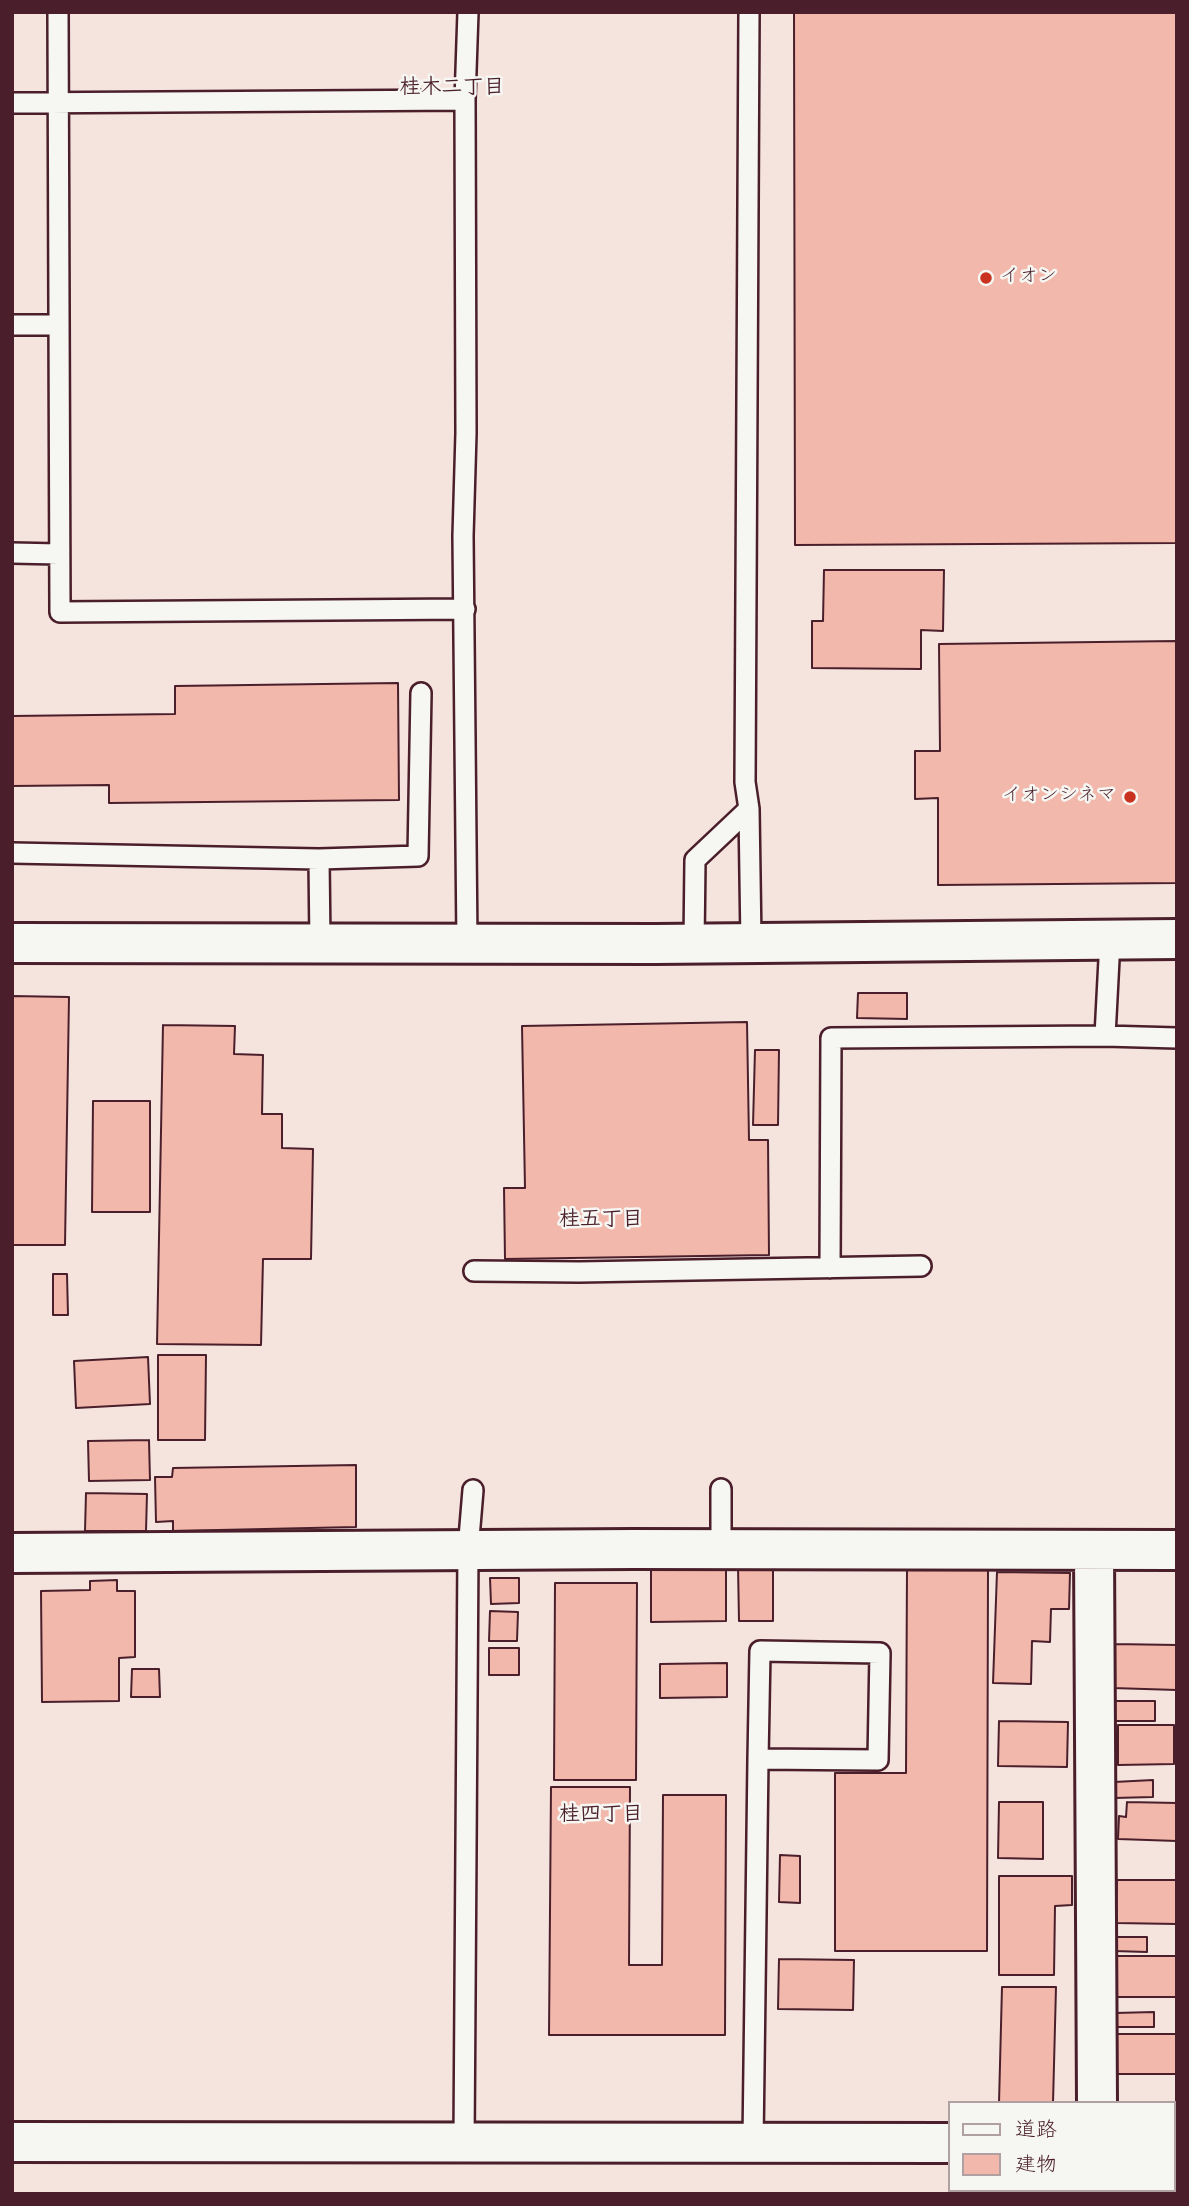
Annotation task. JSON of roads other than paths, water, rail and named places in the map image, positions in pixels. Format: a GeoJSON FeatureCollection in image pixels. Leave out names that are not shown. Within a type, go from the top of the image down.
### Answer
{"type":"FeatureCollection","features":[{"type":"Feature","properties":{"kind":"street"},"geometry":{"type":"LineString","coordinates":[[12,943],[694,944],[1177,939]]}},
{"type":"Feature","properties":{"kind":"street"},"geometry":{"type":"LineString","coordinates":[[12,1553],[1177,1550]]}},
{"type":"Feature","properties":{"kind":"street"},"geometry":{"type":"LineString","coordinates":[[1094,1551],[1097,2101]]}},
{"type":"Feature","properties":{"kind":"street"},"geometry":{"type":"LineString","coordinates":[[12,2141],[948,2143]]}},
{"type":"Feature","properties":{"kind":"lane"},"geometry":{"type":"LineString","coordinates":[[58,12],[60,612],[465,609]]}},
{"type":"Feature","properties":{"kind":"lane"},"geometry":{"type":"LineString","coordinates":[[467,944],[465,100],[468,12]]}},
{"type":"Feature","properties":{"kind":"lane"},"geometry":{"type":"LineString","coordinates":[[749,12],[745,782],[749,809],[751,943]]}},
{"type":"Feature","properties":{"kind":"lane"},"geometry":{"type":"LineString","coordinates":[[12,103],[465,100]]}},
{"type":"Feature","properties":{"kind":"lane"},"geometry":{"type":"LineString","coordinates":[[12,325],[59,325]]}},
{"type":"Feature","properties":{"kind":"lane"},"geometry":{"type":"LineString","coordinates":[[12,553],[59,554]]}},
{"type":"Feature","properties":{"kind":"lane"},"geometry":{"type":"LineString","coordinates":[[12,853],[319,859],[418,856],[421,693]]}},
{"type":"Feature","properties":{"kind":"lane"},"geometry":{"type":"LineString","coordinates":[[694,944],[695,860],[749,809]]}},
{"type":"Feature","properties":{"kind":"lane"},"geometry":{"type":"LineString","coordinates":[[319,859],[320,944]]}},
{"type":"Feature","properties":{"kind":"lane"},"geometry":{"type":"LineString","coordinates":[[1105,1036],[1110,940]]}},
{"type":"Feature","properties":{"kind":"lane"},"geometry":{"type":"LineString","coordinates":[[830,1268],[831,1038],[1177,1038]]}},
{"type":"Feature","properties":{"kind":"lane"},"geometry":{"type":"LineString","coordinates":[[474,1272],[920,1266]]}},
{"type":"Feature","properties":{"kind":"lane"},"geometry":{"type":"LineString","coordinates":[[721,1489],[721,1550]]}},
{"type":"Feature","properties":{"kind":"lane"},"geometry":{"type":"LineString","coordinates":[[464,2141],[468,1550],[473,1490]]}},
{"type":"Feature","properties":{"kind":"lane"},"geometry":{"type":"LineString","coordinates":[[753,2142],[758,1759],[760,1651],[880,1653],[878,1760],[758,1759]]}},
{"type":"Feature","properties":{"kind":"place","name":"イオン"},"geometry":{"type":"Point","coordinates":[986,278]}},
{"type":"Feature","properties":{"kind":"place","name":"イオンシネマ"},"geometry":{"type":"Point","coordinates":[1130,797]}},
{"type":"Feature","properties":{"kind":"district","name":"桂木二丁目"},"geometry":{"type":"Point","coordinates":[452,89]}},
{"type":"Feature","properties":{"kind":"district","name":"桂五丁目"},"geometry":{"type":"Point","coordinates":[601,1221]}},
{"type":"Feature","properties":{"kind":"district","name":"桂四丁目"},"geometry":{"type":"Point","coordinates":[601,1816]}}]}
